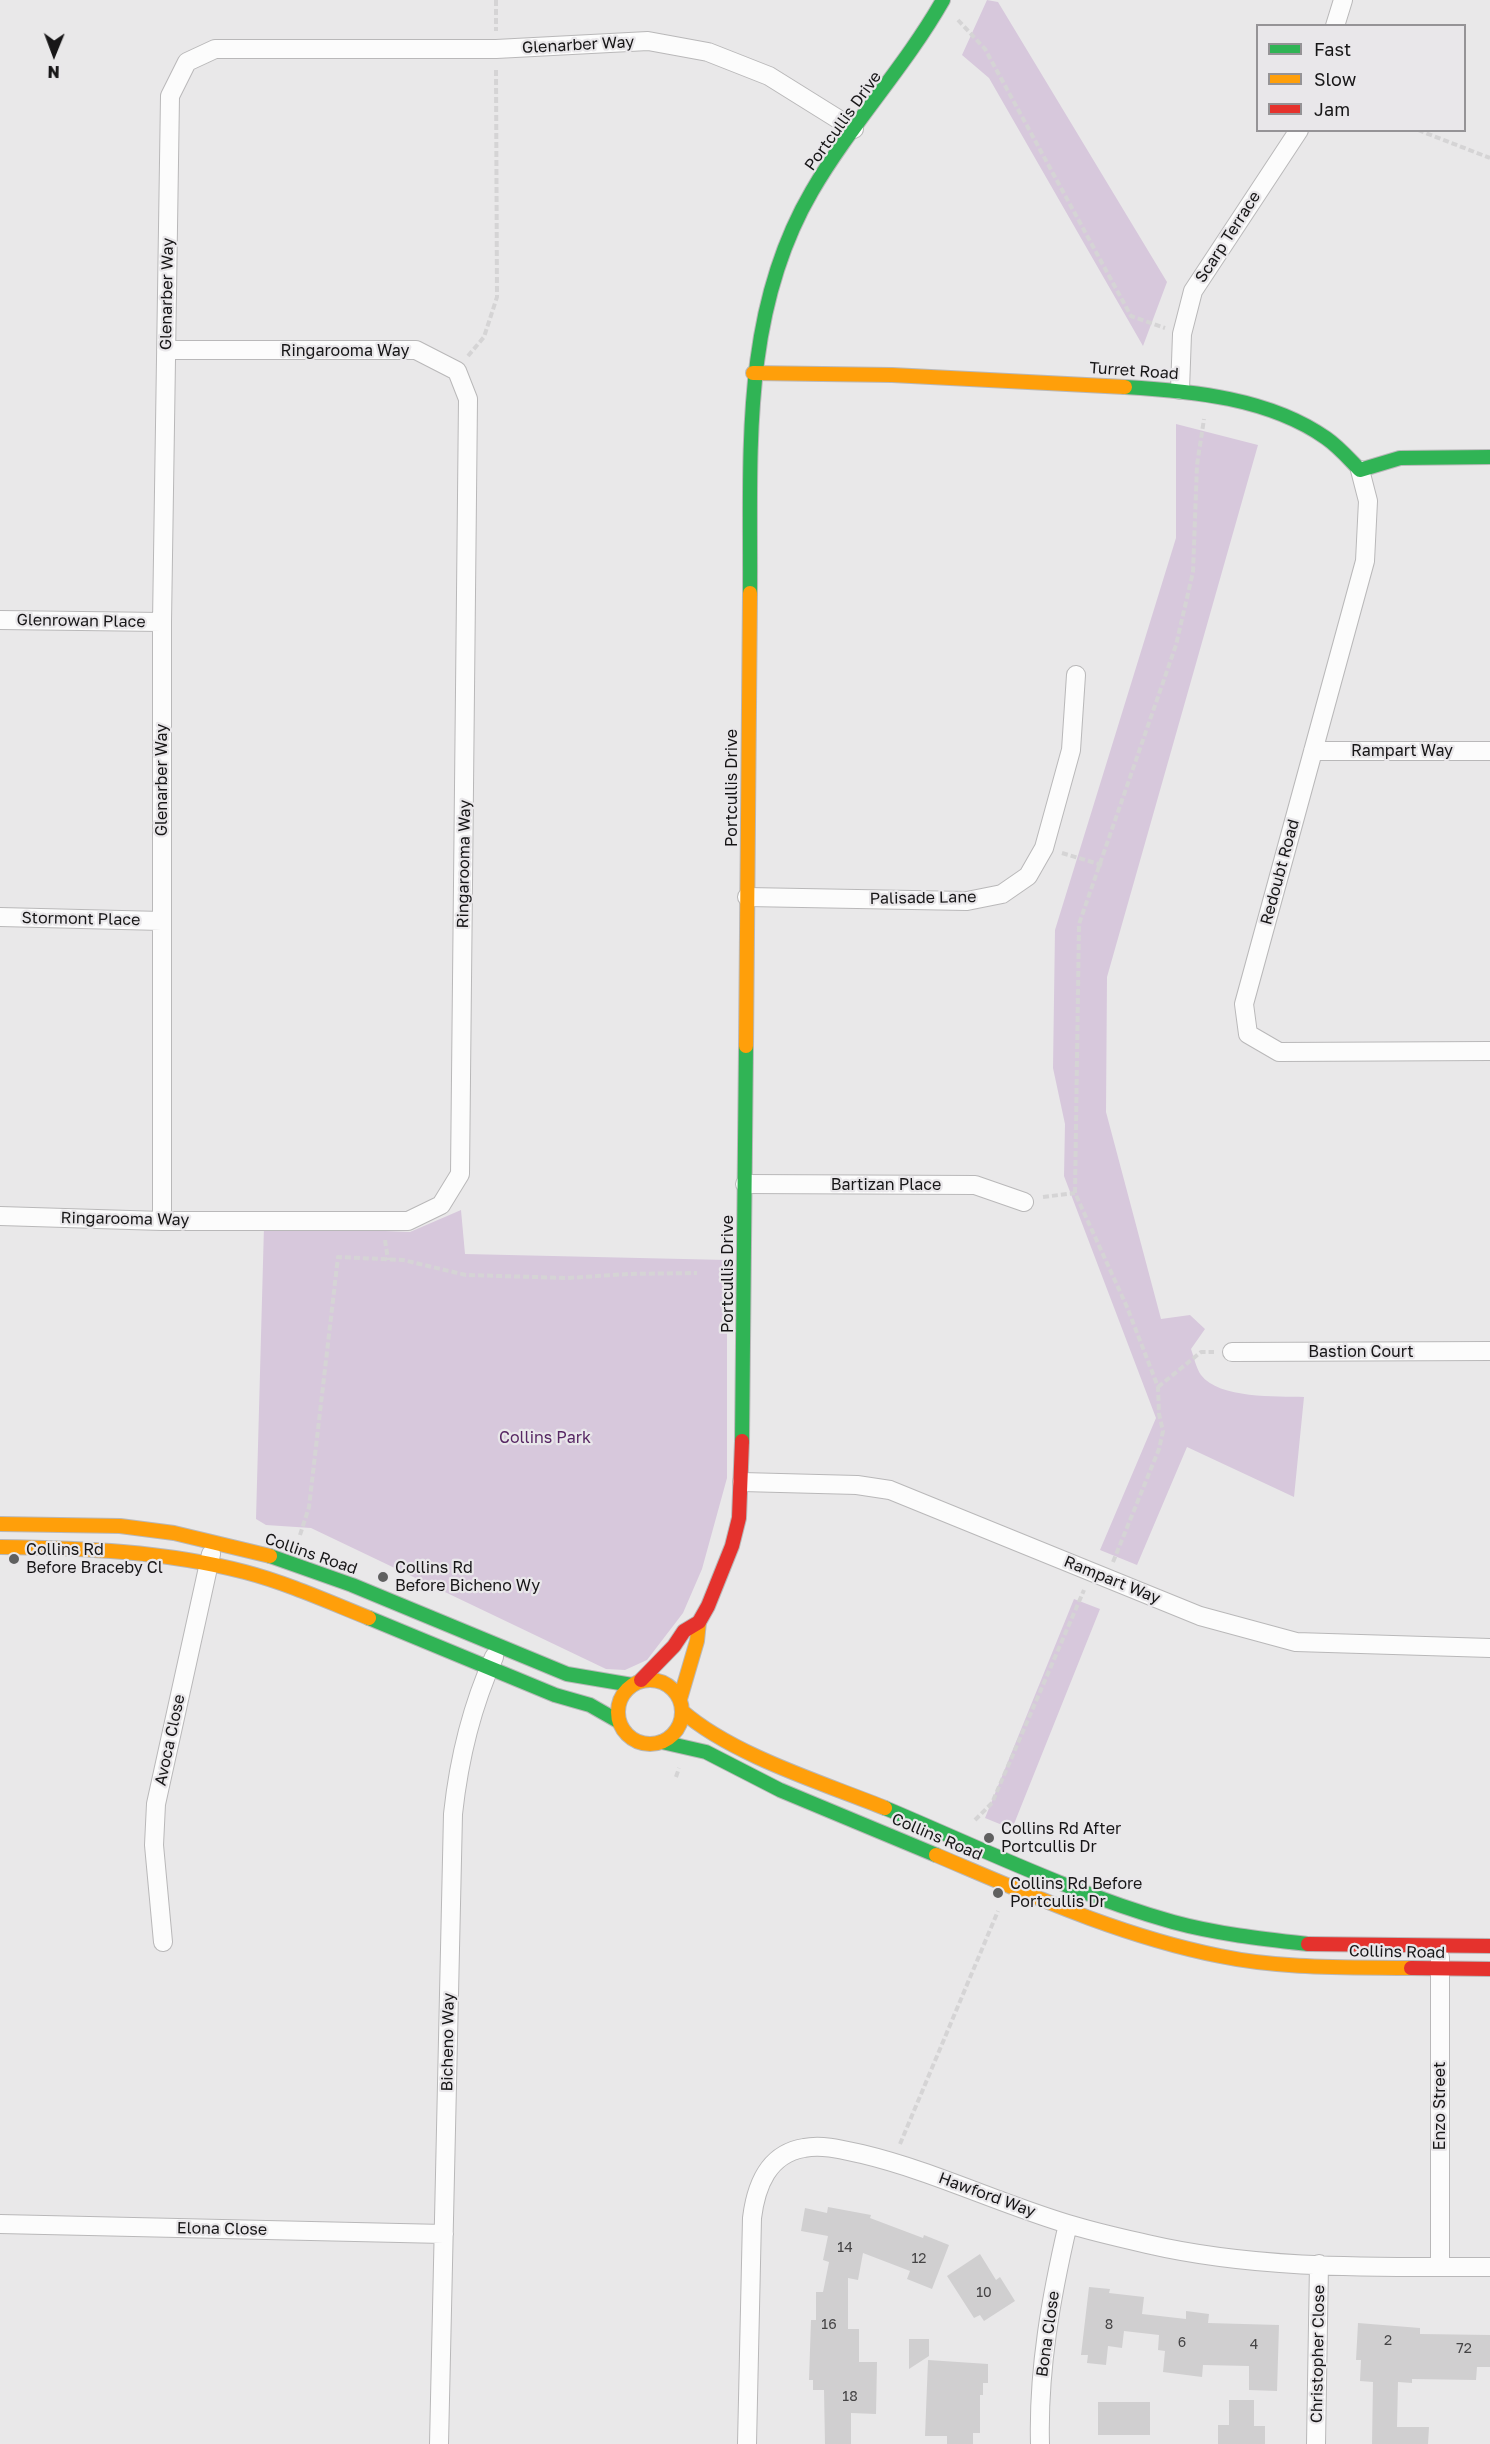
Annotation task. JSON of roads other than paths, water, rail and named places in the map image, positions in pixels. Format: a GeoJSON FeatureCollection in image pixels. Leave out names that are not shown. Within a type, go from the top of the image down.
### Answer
{"type":"FeatureCollection","features":[{"type":"Feature","properties":{"kind":"main road","name":"Portcullis Drive"},"geometry":{"type":"LineString","coordinates":[[681,1705],[683,1674],[700,1639],[699,1622],[714,1593],[732,1546],[739,1518],[742,1482],[753,373],[760,319],[771,278],[788,236],[831,160],[909,58],[941,5]]}},
{"type":"Feature","properties":{"kind":"main road","name":"Turret Road"},"geometry":{"type":"LineString","coordinates":[[753,373],[904,376],[1180,390],[1208,394],[1289,418],[1326,438],[1360,470]]}},
{"type":"Feature","properties":{"kind":"main road"},"geometry":{"type":"LineString","coordinates":[[1360,470],[1400,459],[1490,457]]}},
{"type":"Feature","properties":{"kind":"main road","name":"Collins Road"},"geometry":{"type":"LineString","coordinates":[[0,1524],[120,1526],[214,1542],[292,1562],[567,1674],[665,1683],[698,1725],[757,1755],[1129,1908],[1209,1930],[1258,1939],[1313,1944],[1490,1946]]}},
{"type":"Feature","properties":{"kind":"main road","name":"Collins Road"},"geometry":{"type":"LineString","coordinates":[[0,1547],[88,1548],[165,1556],[246,1572],[294,1588],[555,1695],[590,1705],[618,1721],[624,1732],[637,1742],[647,1744],[662,1742],[706,1752],[780,1790],[1092,1920],[1136,1935],[1221,1957],[1272,1964],[1362,1969],[1490,1969]]}},
{"type":"Feature","properties":{"kind":"main road","name":"Portcullis Drive"},"geometry":{"type":"LineString","coordinates":[[637,1682],[674,1646],[684,1631],[699,1622]]}},
{"type":"Feature","properties":{"kind":"main road"},"geometry":{"type":"LineString","coordinates":[[618,1721],[617,1707],[622,1695],[637,1682]]}},
{"type":"Feature","properties":{"kind":"main road"},"geometry":{"type":"LineString","coordinates":[[662,1742],[680,1725],[681,1705]]}},
{"type":"Feature","properties":{"kind":"street"},"geometry":{"type":"LineString","coordinates":[[1336,24],[1343,0]]}},
{"type":"Feature","properties":{"kind":"street","name":"Glenarber Way"},"geometry":{"type":"LineString","coordinates":[[162,1221],[162,622],[170,96],[187,62],[215,49],[496,49],[648,41],[708,52],[769,76],[854,129]]}},
{"type":"Feature","properties":{"kind":"street","name":"Scarp Terrace"},"geometry":{"type":"LineString","coordinates":[[1180,390],[1182,334],[1193,291],[1298,132]]}},
{"type":"Feature","properties":{"kind":"street","name":"Ringarooma Way"},"geometry":{"type":"LineString","coordinates":[[0,1216],[162,1221],[408,1221],[441,1205],[460,1174],[468,399],[456,370],[416,350],[166,350]]}},
{"type":"Feature","properties":{"kind":"street","name":"Redoubt Road"},"geometry":{"type":"LineString","coordinates":[[1360,470],[1368,501],[1365,561],[1244,1004],[1248,1034],[1279,1052],[1490,1051]]}},
{"type":"Feature","properties":{"kind":"street","name":"Glenrowan Place"},"geometry":{"type":"LineString","coordinates":[[0,620],[162,622]]}},
{"type":"Feature","properties":{"kind":"street","name":"Palisade Lane"},"geometry":{"type":"LineString","coordinates":[[747,897],[967,901],[1002,894],[1029,876],[1044,848],[1071,750],[1076,675]]}},
{"type":"Feature","properties":{"kind":"street","name":"Rampart Way"},"geometry":{"type":"LineString","coordinates":[[1313,751],[1490,751]]}},
{"type":"Feature","properties":{"kind":"street","name":"Stormont Place"},"geometry":{"type":"LineString","coordinates":[[0,917],[162,921]]}},
{"type":"Feature","properties":{"kind":"street","name":"Bartizan Place"},"geometry":{"type":"LineString","coordinates":[[745,1184],[975,1185],[1024,1202]]}},
{"type":"Feature","properties":{"kind":"street","name":"Bastion Court"},"geometry":{"type":"LineString","coordinates":[[1232,1353],[1490,1351]]}},
{"type":"Feature","properties":{"kind":"street","name":"Rampart Way"},"geometry":{"type":"LineString","coordinates":[[742,1482],[857,1485],[890,1490],[1200,1616],[1296,1642],[1490,1648]]}},
{"type":"Feature","properties":{"kind":"street","name":"Avoca Close"},"geometry":{"type":"LineString","coordinates":[[163,1942],[154,1845],[156,1804],[214,1542]]}},
{"type":"Feature","properties":{"kind":"street","name":"Bicheno Way"},"geometry":{"type":"LineString","coordinates":[[439,2444],[453,1814],[457,1774],[466,1730],[498,1647]]}},
{"type":"Feature","properties":{"kind":"street","name":"Enzo Street"},"geometry":{"type":"LineString","coordinates":[[1440,1946],[1440,2267]]}},
{"type":"Feature","properties":{"kind":"street","name":"Hawford Way"},"geometry":{"type":"LineString","coordinates":[[747,2444],[752,2218],[755,2193],[766,2172],[782,2155],[805,2147],[841,2149],[893,2161],[1068,2224],[1149,2245],[1214,2257],[1319,2264],[1490,2267]]}},
{"type":"Feature","properties":{"kind":"street","name":"Elona Close"},"geometry":{"type":"LineString","coordinates":[[0,2224],[444,2234]]}},
{"type":"Feature","properties":{"kind":"street","name":"Bona Close"},"geometry":{"type":"LineString","coordinates":[[1040,2444],[1039,2401],[1043,2361],[1068,2224]]}},
{"type":"Feature","properties":{"kind":"street","name":"Christopher Close"},"geometry":{"type":"LineString","coordinates":[[1316,2444],[1319,2264]]}},
{"type":"Feature","properties":{"kind":"place","name":"Collins Rd Before Braceby Cl"},"geometry":{"type":"Point","coordinates":[14,1559]}},
{"type":"Feature","properties":{"kind":"place","name":"Collins Rd Before Bicheno Wy"},"geometry":{"type":"Point","coordinates":[383,1577]}},
{"type":"Feature","properties":{"kind":"place","name":"Collins Rd After Portcullis Dr"},"geometry":{"type":"Point","coordinates":[989,1838]}},
{"type":"Feature","properties":{"kind":"place","name":"Collins Rd Before Portcullis Dr"},"geometry":{"type":"Point","coordinates":[998,1893]}},
{"type":"Feature","properties":{"kind":"park label","name":"Collins Park"},"geometry":{"type":"Point","coordinates":[545,1438]}}]}
